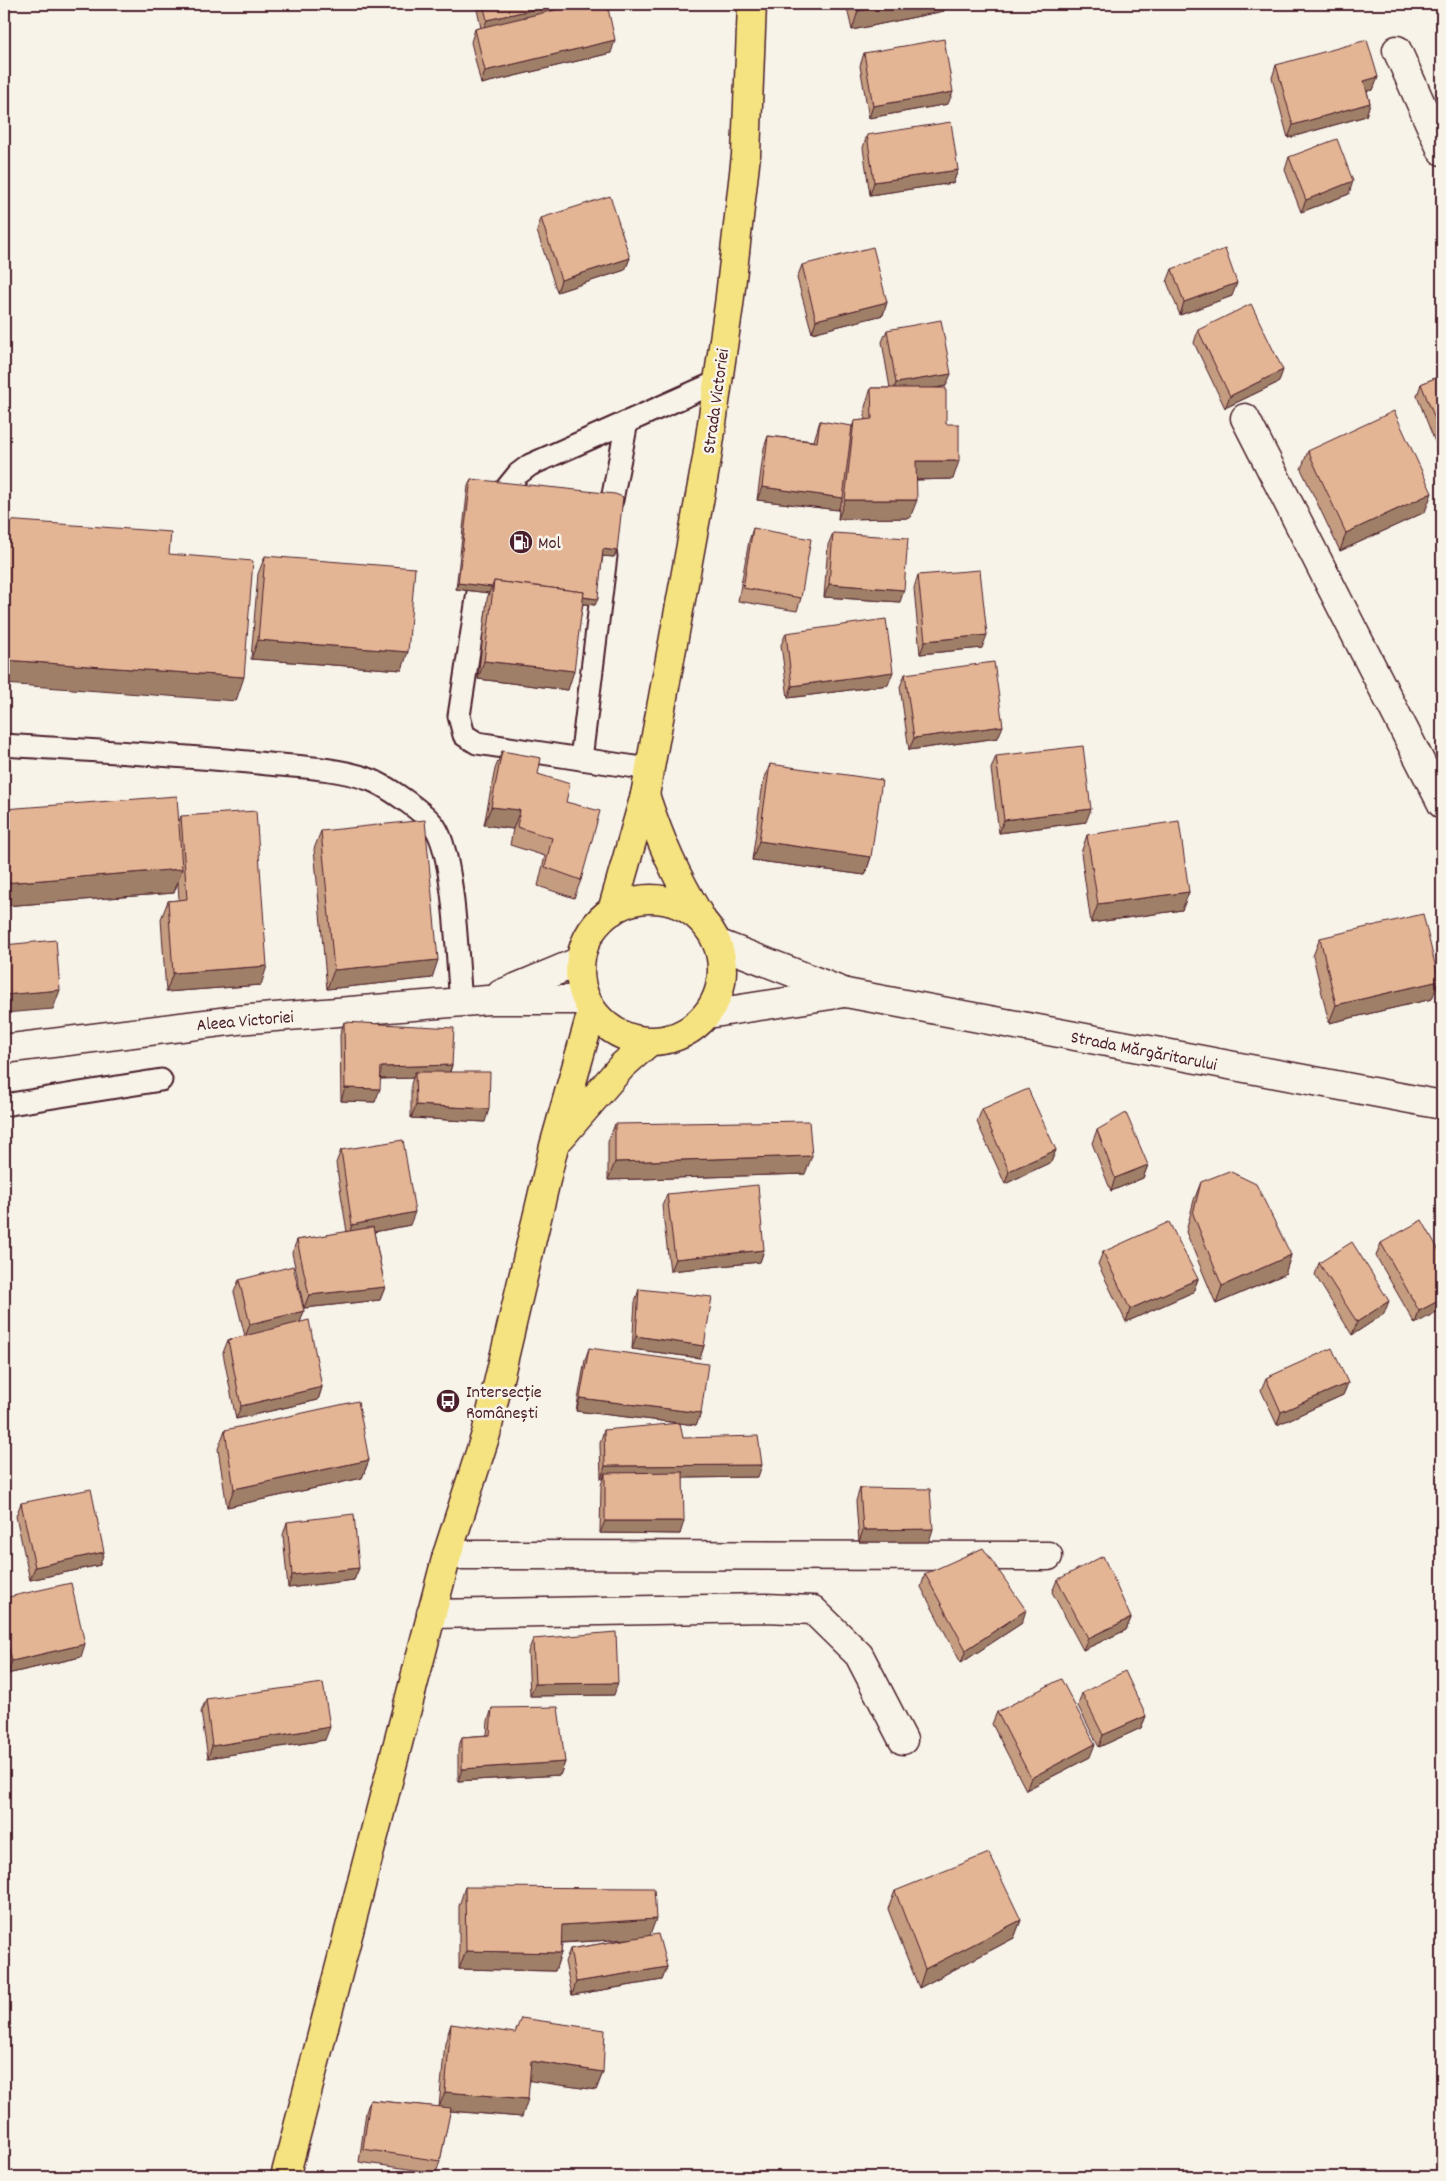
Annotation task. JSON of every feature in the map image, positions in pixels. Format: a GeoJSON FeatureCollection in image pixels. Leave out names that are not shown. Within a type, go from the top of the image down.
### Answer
{"type":"FeatureCollection","features":[{"type":"Feature","properties":{"kind":"main road","name":"Strada Victoriei"},"geometry":{"type":"LineString","coordinates":[[612,911],[647,782],[707,458],[719,382],[746,155],[752,4]]}},
{"type":"Feature","properties":{"kind":"main road","name":"Strada Victoriei"},"geometry":{"type":"LineString","coordinates":[[647,782],[660,841],[675,875],[710,931]]}},
{"type":"Feature","properties":{"kind":"main road"},"geometry":{"type":"LineString","coordinates":[[659,900],[682,906],[710,931],[723,967],[719,992],[708,1014],[691,1029],[671,1039],[649,1042],[627,1038],[608,1027],[589,1005],[580,980],[580,961],[586,941],[596,925],[612,911],[634,901],[659,900]]}},
{"type":"Feature","properties":{"kind":"main road"},"geometry":{"type":"LineString","coordinates":[[285,2177],[446,1555],[486,1434],[589,1005]]}},
{"type":"Feature","properties":{"kind":"main road"},"geometry":{"type":"LineString","coordinates":[[554,1146],[622,1066],[649,1042]]}},
{"type":"Feature","properties":{"kind":"street"},"geometry":{"type":"LineString","coordinates":[[1397,50],[1442,151]]}},
{"type":"Feature","properties":{"kind":"street"},"geometry":{"type":"LineString","coordinates":[[1245,418],[1442,804]]}},
{"type":"Feature","properties":{"kind":"street","name":"Strada Mărgăritarului"},"geometry":{"type":"LineString","coordinates":[[710,931],[846,993],[1442,1105]]}},
{"type":"Feature","properties":{"kind":"street","name":"Aleea Victoriei"},"geometry":{"type":"LineString","coordinates":[[488,1000],[580,961]]}},
{"type":"Feature","properties":{"kind":"street","name":"Strada Mărgăritarului"},"geometry":{"type":"LineString","coordinates":[[708,1014],[846,993]]}},
{"type":"Feature","properties":{"kind":"street","name":"Aleea Victoriei"},"geometry":{"type":"LineString","coordinates":[[4,1049],[188,1025],[461,1002],[488,1000],[589,1005]]}},
{"type":"Feature","properties":{"kind":"street"},"geometry":{"type":"LineString","coordinates":[[446,1555],[1048,1556]]}},
{"type":"Feature","properties":{"kind":"street"},"geometry":{"type":"LineString","coordinates":[[431,1614],[766,1608],[813,1610],[859,1654],[903,1740]]}},
{"type":"Feature","properties":{"kind":"lane"},"geometry":{"type":"LineString","coordinates":[[505,490],[518,474],[530,465],[719,382]]}},
{"type":"Feature","properties":{"kind":"lane"},"geometry":{"type":"LineString","coordinates":[[612,500],[627,422]]}},
{"type":"Feature","properties":{"kind":"lane"},"geometry":{"type":"LineString","coordinates":[[581,759],[606,556]]}},
{"type":"Feature","properties":{"kind":"lane"},"geometry":{"type":"LineString","coordinates":[[478,592],[459,716],[464,735],[477,743],[581,759],[647,782]]}},
{"type":"Feature","properties":{"kind":"lane"},"geometry":{"type":"LineString","coordinates":[[4,745],[238,761],[333,771],[369,779],[415,807],[435,827],[443,847],[450,883],[461,1002]]}},
{"type":"Feature","properties":{"kind":"lane"},"geometry":{"type":"LineString","coordinates":[[4,1105],[160,1080]]}},
{"type":"Feature","properties":{"kind":"building"},"geometry":{"type":"Polygon","coordinates":[[[483,4],[557,4],[487,20],[483,4]]]}},
{"type":"Feature","properties":{"kind":"building"},"geometry":{"type":"Polygon","coordinates":[[[580,4],[607,4],[615,40],[485,71],[475,29],[580,4]]]}},
{"type":"Feature","properties":{"kind":"building"},"geometry":{"type":"Polygon","coordinates":[[[857,4],[894,4],[858,11],[857,4]]]}},
{"type":"Feature","properties":{"kind":"building"},"geometry":{"type":"Polygon","coordinates":[[[944,39],[953,92],[873,106],[864,53],[944,39]]]}},
{"type":"Feature","properties":{"kind":"building"},"geometry":{"type":"Polygon","coordinates":[[[1367,40],[1378,77],[1364,81],[1370,103],[1293,125],[1276,65],[1367,40]]]}},
{"type":"Feature","properties":{"kind":"building"},"geometry":{"type":"Polygon","coordinates":[[[951,122],[958,170],[874,182],[867,135],[951,122]]]}},
{"type":"Feature","properties":{"kind":"building"},"geometry":{"type":"Polygon","coordinates":[[[1337,139],[1353,181],[1306,200],[1289,157],[1337,139]]]}},
{"type":"Feature","properties":{"kind":"building"},"geometry":{"type":"Polygon","coordinates":[[[610,196],[630,258],[561,280],[541,218],[610,196]]]}},
{"type":"Feature","properties":{"kind":"building"},"geometry":{"type":"Polygon","coordinates":[[[873,247],[887,302],[816,320],[802,265],[873,247]]]}},
{"type":"Feature","properties":{"kind":"building"},"geometry":{"type":"Polygon","coordinates":[[[1225,249],[1237,283],[1184,302],[1172,269],[1225,249]]]}},
{"type":"Feature","properties":{"kind":"building"},"geometry":{"type":"Polygon","coordinates":[[[1251,304],[1283,370],[1230,396],[1198,330],[1251,304]]]}},
{"type":"Feature","properties":{"kind":"building"},"geometry":{"type":"Polygon","coordinates":[[[941,320],[951,374],[896,383],[887,330],[941,320]]]}},
{"type":"Feature","properties":{"kind":"building"},"geometry":{"type":"Polygon","coordinates":[[[1442,375],[1442,436],[1421,384],[1442,375]]]}},
{"type":"Feature","properties":{"kind":"building"},"geometry":{"type":"Polygon","coordinates":[[[871,388],[946,388],[946,424],[959,424],[959,461],[916,461],[917,500],[845,500],[854,421],[872,419],[871,388]]]}},
{"type":"Feature","properties":{"kind":"building"},"geometry":{"type":"Polygon","coordinates":[[[1394,411],[1432,493],[1346,533],[1308,451],[1394,411]]]}},
{"type":"Feature","properties":{"kind":"building"},"geometry":{"type":"Polygon","coordinates":[[[820,421],[852,426],[843,498],[762,487],[768,436],[817,442],[820,421]]]}},
{"type":"Feature","properties":{"kind":"building"},"geometry":{"type":"Polygon","coordinates":[[[471,479],[615,494],[623,497],[617,551],[603,549],[598,599],[583,597],[584,592],[494,581],[492,587],[458,583],[471,479]]]}},
{"type":"Feature","properties":{"kind":"building"},"geometry":{"type":"Polygon","coordinates":[[[4,520],[171,532],[169,554],[253,561],[244,677],[4,660],[4,520]]]}},
{"type":"Feature","properties":{"kind":"building"},"geometry":{"type":"Polygon","coordinates":[[[753,528],[811,539],[801,598],[743,588],[753,528]]]}},
{"type":"Feature","properties":{"kind":"building"},"geometry":{"type":"Polygon","coordinates":[[[833,533],[908,538],[904,590],[829,584],[833,533]]]}},
{"type":"Feature","properties":{"kind":"building"},"geometry":{"type":"Polygon","coordinates":[[[265,556],[415,568],[408,652],[258,640],[265,556]]]}},
{"type":"Feature","properties":{"kind":"building"},"geometry":{"type":"Polygon","coordinates":[[[980,570],[987,635],[925,641],[918,575],[980,570]]]}},
{"type":"Feature","properties":{"kind":"building"},"geometry":{"type":"Polygon","coordinates":[[[494,581],[584,592],[574,671],[484,661],[494,581]]]}},
{"type":"Feature","properties":{"kind":"building"},"geometry":{"type":"Polygon","coordinates":[[[886,619],[893,672],[792,686],[786,633],[886,619]]]}},
{"type":"Feature","properties":{"kind":"building"},"geometry":{"type":"Polygon","coordinates":[[[994,662],[1003,726],[914,738],[905,674],[994,662]]]}},
{"type":"Feature","properties":{"kind":"building"},"geometry":{"type":"Polygon","coordinates":[[[1083,746],[1091,809],[1004,820],[996,756],[1083,746]]]}},
{"type":"Feature","properties":{"kind":"building"},"geometry":{"type":"Polygon","coordinates":[[[502,751],[541,758],[538,774],[570,784],[566,802],[600,811],[581,880],[545,867],[552,838],[517,827],[520,810],[491,807],[502,751]]]}},
{"type":"Feature","properties":{"kind":"building"},"geometry":{"type":"Polygon","coordinates":[[[770,764],[882,780],[871,857],[759,841],[770,764]]]}},
{"type":"Feature","properties":{"kind":"building"},"geometry":{"type":"Polygon","coordinates":[[[177,796],[182,869],[4,883],[4,809],[177,796]]]}},
{"type":"Feature","properties":{"kind":"building"},"geometry":{"type":"Polygon","coordinates":[[[256,811],[267,966],[173,973],[168,901],[187,899],[181,816],[256,811]]]}},
{"type":"Feature","properties":{"kind":"building"},"geometry":{"type":"Polygon","coordinates":[[[425,820],[438,960],[334,970],[321,831],[425,820]]]}},
{"type":"Feature","properties":{"kind":"building"},"geometry":{"type":"Polygon","coordinates":[[[1179,821],[1189,892],[1098,904],[1087,835],[1179,821]]]}},
{"type":"Feature","properties":{"kind":"building"},"geometry":{"type":"Polygon","coordinates":[[[1423,914],[1439,981],[1336,1005],[1320,938],[1423,914]]]}},
{"type":"Feature","properties":{"kind":"building"},"geometry":{"type":"Polygon","coordinates":[[[56,940],[60,990],[4,995],[4,945],[56,940]]]}},
{"type":"Feature","properties":{"kind":"building"},"geometry":{"type":"Polygon","coordinates":[[[344,1022],[454,1028],[452,1065],[381,1067],[380,1089],[345,1088],[344,1022]]]}},
{"type":"Feature","properties":{"kind":"building"},"geometry":{"type":"Polygon","coordinates":[[[415,1072],[490,1072],[489,1109],[416,1105],[415,1072]]]}},
{"type":"Feature","properties":{"kind":"building"},"geometry":{"type":"Polygon","coordinates":[[[1028,1089],[1056,1150],[1009,1171],[982,1109],[1028,1089]]]}},
{"type":"Feature","properties":{"kind":"building"},"geometry":{"type":"Polygon","coordinates":[[[1126,1113],[1148,1165],[1115,1178],[1097,1130],[1126,1113]]]}},
{"type":"Feature","properties":{"kind":"building"},"geometry":{"type":"Polygon","coordinates":[[[809,1121],[812,1156],[615,1162],[615,1124],[809,1121]]]}},
{"type":"Feature","properties":{"kind":"building"},"geometry":{"type":"Polygon","coordinates":[[[403,1140],[415,1212],[352,1225],[341,1150],[403,1140]]]}},
{"type":"Feature","properties":{"kind":"building"},"geometry":{"type":"Polygon","coordinates":[[[1229,1171],[1256,1184],[1291,1255],[1222,1286],[1193,1214],[1201,1182],[1229,1171]]]}},
{"type":"Feature","properties":{"kind":"building"},"geometry":{"type":"Polygon","coordinates":[[[758,1185],[764,1250],[675,1259],[667,1194],[758,1185]]]}},
{"type":"Feature","properties":{"kind":"building"},"geometry":{"type":"Polygon","coordinates":[[[1422,1220],[1442,1256],[1442,1299],[1419,1311],[1381,1243],[1422,1220]]]}},
{"type":"Feature","properties":{"kind":"building"},"geometry":{"type":"Polygon","coordinates":[[[1169,1222],[1198,1279],[1130,1309],[1103,1252],[1169,1222]]]}},
{"type":"Feature","properties":{"kind":"building"},"geometry":{"type":"Polygon","coordinates":[[[373,1227],[385,1287],[309,1295],[297,1240],[373,1227]]]}},
{"type":"Feature","properties":{"kind":"building"},"geometry":{"type":"Polygon","coordinates":[[[1352,1242],[1389,1301],[1357,1322],[1319,1263],[1352,1242]]]}},
{"type":"Feature","properties":{"kind":"building"},"geometry":{"type":"Polygon","coordinates":[[[293,1266],[304,1311],[250,1324],[239,1280],[293,1266]]]}},
{"type":"Feature","properties":{"kind":"building"},"geometry":{"type":"Polygon","coordinates":[[[639,1289],[712,1297],[704,1346],[636,1336],[639,1289]]]}},
{"type":"Feature","properties":{"kind":"building"},"geometry":{"type":"Polygon","coordinates":[[[309,1320],[322,1387],[241,1406],[228,1340],[309,1320]]]}},
{"type":"Feature","properties":{"kind":"building"},"geometry":{"type":"Polygon","coordinates":[[[589,1348],[708,1364],[701,1413],[580,1398],[589,1348]]]}},
{"type":"Feature","properties":{"kind":"building"},"geometry":{"type":"Polygon","coordinates":[[[1332,1348],[1348,1383],[1281,1412],[1266,1378],[1332,1348]]]}},
{"type":"Feature","properties":{"kind":"building"},"geometry":{"type":"Polygon","coordinates":[[[358,1401],[369,1460],[234,1489],[225,1430],[358,1401]]]}},
{"type":"Feature","properties":{"kind":"building"},"geometry":{"type":"Polygon","coordinates":[[[680,1423],[683,1438],[758,1436],[762,1465],[605,1466],[604,1430],[680,1423]]]}},
{"type":"Feature","properties":{"kind":"building"},"geometry":{"type":"Polygon","coordinates":[[[683,1472],[684,1521],[605,1521],[605,1473],[683,1472]]]}},
{"type":"Feature","properties":{"kind":"building"},"geometry":{"type":"Polygon","coordinates":[[[860,1488],[930,1489],[933,1529],[863,1530],[860,1488]]]}},
{"type":"Feature","properties":{"kind":"building"},"geometry":{"type":"Polygon","coordinates":[[[91,1489],[104,1552],[35,1567],[21,1503],[91,1489]]]}},
{"type":"Feature","properties":{"kind":"building"},"geometry":{"type":"Polygon","coordinates":[[[354,1514],[359,1568],[292,1575],[287,1522],[354,1514]]]}},
{"type":"Feature","properties":{"kind":"building"},"geometry":{"type":"Polygon","coordinates":[[[983,1548],[1026,1610],[966,1650],[925,1574],[983,1548]]]}},
{"type":"Feature","properties":{"kind":"building"},"geometry":{"type":"Polygon","coordinates":[[[1103,1556],[1131,1618],[1088,1638],[1057,1580],[1103,1556]]]}},
{"type":"Feature","properties":{"kind":"building"},"geometry":{"type":"Polygon","coordinates":[[[71,1583],[85,1644],[12,1661],[4,1628],[4,1598],[71,1583]]]}},
{"type":"Feature","properties":{"kind":"building"},"geometry":{"type":"Polygon","coordinates":[[[616,1632],[618,1683],[535,1684],[533,1639],[616,1632]]]}},
{"type":"Feature","properties":{"kind":"building"},"geometry":{"type":"Polygon","coordinates":[[[1125,1671],[1146,1716],[1103,1735],[1082,1693],[1125,1671]]]}},
{"type":"Feature","properties":{"kind":"building"},"geometry":{"type":"Polygon","coordinates":[[[1061,1679],[1095,1744],[1031,1778],[997,1712],[1061,1679]]]}},
{"type":"Feature","properties":{"kind":"building"},"geometry":{"type":"Polygon","coordinates":[[[323,1683],[330,1727],[212,1746],[206,1699],[323,1683]]]}},
{"type":"Feature","properties":{"kind":"building"},"geometry":{"type":"Polygon","coordinates":[[[558,1707],[565,1762],[462,1769],[462,1737],[490,1735],[492,1708],[558,1707]]]}},
{"type":"Feature","properties":{"kind":"building"},"geometry":{"type":"Polygon","coordinates":[[[989,1853],[1021,1920],[925,1969],[895,1891],[989,1853]]]}},
{"type":"Feature","properties":{"kind":"building"},"geometry":{"type":"Polygon","coordinates":[[[465,1887],[654,1888],[656,1919],[562,1925],[561,1953],[466,1951],[465,1887]]]}},
{"type":"Feature","properties":{"kind":"building"},"geometry":{"type":"Polygon","coordinates":[[[658,1934],[667,1967],[576,1982],[570,1949],[658,1934]]]}},
{"type":"Feature","properties":{"kind":"building"},"geometry":{"type":"Polygon","coordinates":[[[521,2018],[605,2030],[603,2072],[531,2061],[528,2099],[445,2092],[451,2024],[515,2033],[521,2018]]]}},
{"type":"Feature","properties":{"kind":"building"},"geometry":{"type":"Polygon","coordinates":[[[370,2100],[451,2108],[440,2161],[363,2149],[370,2100]]]}},
{"type":"Feature","properties":{"kind":"place","name":"Mol"},"geometry":{"type":"Point","coordinates":[521,542]}},
{"type":"Feature","properties":{"kind":"place","name":"Intersecție Românești"},"geometry":{"type":"Point","coordinates":[448,1401]}}]}
